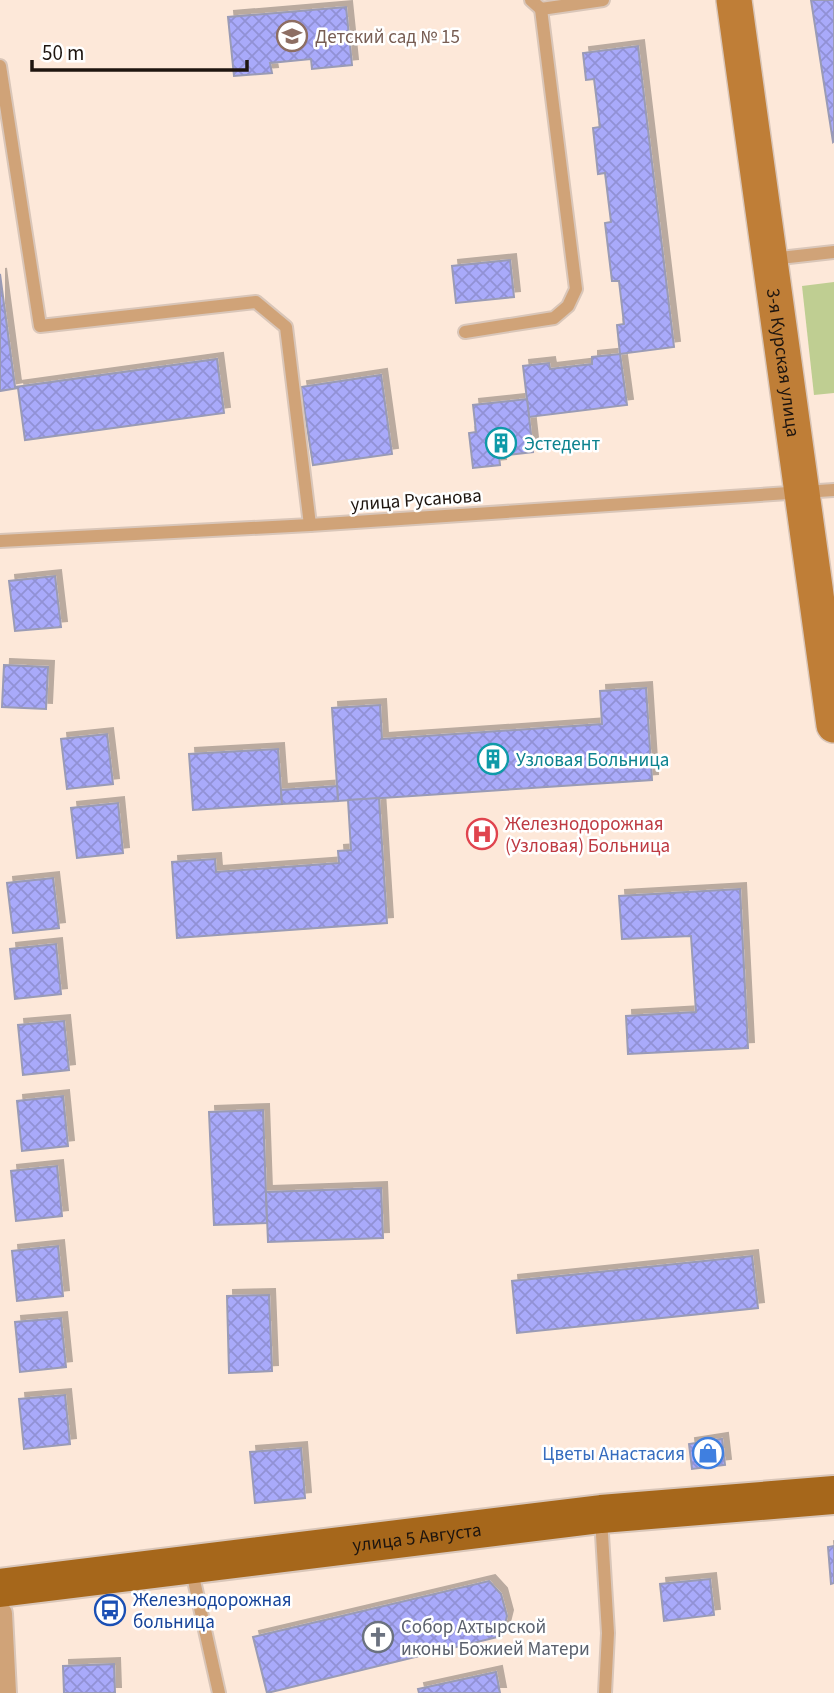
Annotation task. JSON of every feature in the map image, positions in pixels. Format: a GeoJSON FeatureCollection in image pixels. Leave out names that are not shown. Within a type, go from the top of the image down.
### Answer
{"type":"FeatureCollection","features":[{"type":"Feature","properties":{"kind":"main road","name":"3-я Курская улица"},"geometry":{"type":"LineString","coordinates":[[734,0],[770,259],[818,491],[834,725]]}},
{"type":"Feature","properties":{"kind":"main road","name":"улица 5 Августа"},"geometry":{"type":"LineString","coordinates":[[0,1588],[601,1514],[834,1495]]}},
{"type":"Feature","properties":{"kind":"street"},"geometry":{"type":"LineString","coordinates":[[0,1614],[4,1693]]}},
{"type":"Feature","properties":{"kind":"lane"},"geometry":{"type":"LineString","coordinates":[[465,332],[554,318],[568,306],[576,289],[541,9],[531,0]]}},
{"type":"Feature","properties":{"kind":"lane"},"geometry":{"type":"LineString","coordinates":[[541,9],[603,0]]}},
{"type":"Feature","properties":{"kind":"lane"},"geometry":{"type":"LineString","coordinates":[[0,66],[40,326],[256,302],[286,327],[310,525]]}},
{"type":"Feature","properties":{"kind":"lane"},"geometry":{"type":"LineString","coordinates":[[770,259],[834,252]]}},
{"type":"Feature","properties":{"kind":"lane","name":"улица Русанова"},"geometry":{"type":"LineString","coordinates":[[0,541],[310,525],[818,491]]}},
{"type":"Feature","properties":{"kind":"lane"},"geometry":{"type":"LineString","coordinates":[[601,1514],[608,1633],[605,1693]]}},
{"type":"Feature","properties":{"kind":"lane"},"geometry":{"type":"LineString","coordinates":[[190,1563],[219,1693]]}},
{"type":"Feature","properties":{"kind":"green space"},"geometry":{"type":"Polygon","coordinates":[[[834,282],[834,393],[814,395],[802,286],[834,282]]]}},
{"type":"Feature","properties":{"kind":"building"},"geometry":{"type":"Polygon","coordinates":[[[811,0],[834,0],[833,142],[811,0]]]}},
{"type":"Feature","properties":{"kind":"building"},"geometry":{"type":"Polygon","coordinates":[[[346,7],[352,65],[312,69],[311,59],[270,63],[272,73],[234,76],[228,17],[346,7]]]}},
{"type":"Feature","properties":{"kind":"building"},"geometry":{"type":"Polygon","coordinates":[[[638,46],[674,347],[620,354],[617,325],[624,324],[619,281],[612,281],[605,223],[611,222],[605,173],[598,174],[593,128],[600,127],[594,79],[586,80],[583,53],[638,46]]]}},
{"type":"Feature","properties":{"kind":"building"},"geometry":{"type":"Polygon","coordinates":[[[510,260],[514,297],[456,303],[452,266],[510,260]]]}},
{"type":"Feature","properties":{"kind":"building"},"geometry":{"type":"Polygon","coordinates":[[[0,274],[15,387],[217,359],[224,413],[25,440],[18,388],[0,391],[0,274]]]}},
{"type":"Feature","properties":{"kind":"building"},"geometry":{"type":"Polygon","coordinates":[[[620,354],[627,405],[529,417],[523,366],[549,363],[550,369],[592,364],[592,357],[620,354]]]}},
{"type":"Feature","properties":{"kind":"building"},"geometry":{"type":"Polygon","coordinates":[[[381,375],[392,454],[313,465],[301,387],[381,375]]]}},
{"type":"Feature","properties":{"kind":"building","name":"Эстедент"},"geometry":{"type":"Polygon","coordinates":[[[527,399],[533,452],[499,456],[500,465],[473,468],[469,433],[476,432],[473,405],[527,399]]]}},
{"type":"Feature","properties":{"kind":"building"},"geometry":{"type":"Polygon","coordinates":[[[55,576],[61,627],[15,631],[9,581],[55,576]]]}},
{"type":"Feature","properties":{"kind":"building"},"geometry":{"type":"Polygon","coordinates":[[[4,665],[48,667],[46,709],[2,707],[4,665]]]}},
{"type":"Feature","properties":{"kind":"building","name":"Узловая Больница"},"geometry":{"type":"Polygon","coordinates":[[[646,688],[652,780],[338,801],[332,708],[380,705],[382,739],[602,724],[600,691],[646,688]]]}},
{"type":"Feature","properties":{"kind":"building"},"geometry":{"type":"Polygon","coordinates":[[[107,734],[113,784],[67,789],[61,739],[107,734]]]}},
{"type":"Feature","properties":{"kind":"building"},"geometry":{"type":"Polygon","coordinates":[[[278,749],[282,804],[193,810],[189,754],[278,749]]]}},
{"type":"Feature","properties":{"kind":"building"},"geometry":{"type":"Polygon","coordinates":[[[337,786],[338,801],[282,804],[281,790],[337,786]]]}},
{"type":"Feature","properties":{"kind":"building"},"geometry":{"type":"Polygon","coordinates":[[[379,798],[387,923],[177,938],[172,862],[215,859],[216,872],[339,863],[338,851],[351,850],[348,800],[379,798]]]}},
{"type":"Feature","properties":{"kind":"building"},"geometry":{"type":"Polygon","coordinates":[[[118,803],[123,853],[77,858],[71,808],[118,803]]]}},
{"type":"Feature","properties":{"kind":"building"},"geometry":{"type":"Polygon","coordinates":[[[53,878],[59,928],[13,933],[7,883],[53,878]]]}},
{"type":"Feature","properties":{"kind":"building"},"geometry":{"type":"Polygon","coordinates":[[[740,889],[748,1048],[628,1054],[626,1016],[696,1012],[691,936],[622,939],[619,896],[740,889]]]}},
{"type":"Feature","properties":{"kind":"building"},"geometry":{"type":"Polygon","coordinates":[[[56,944],[61,994],[15,999],[10,949],[56,944]]]}},
{"type":"Feature","properties":{"kind":"building"},"geometry":{"type":"Polygon","coordinates":[[[64,1021],[69,1070],[23,1075],[18,1025],[64,1021]]]}},
{"type":"Feature","properties":{"kind":"building"},"geometry":{"type":"Polygon","coordinates":[[[63,1096],[68,1146],[22,1151],[17,1101],[63,1096]]]}},
{"type":"Feature","properties":{"kind":"building"},"geometry":{"type":"Polygon","coordinates":[[[263,1110],[267,1223],[214,1225],[209,1112],[263,1110]]]}},
{"type":"Feature","properties":{"kind":"building"},"geometry":{"type":"Polygon","coordinates":[[[57,1166],[62,1216],[16,1221],[11,1171],[57,1166]]]}},
{"type":"Feature","properties":{"kind":"building"},"geometry":{"type":"Polygon","coordinates":[[[381,1188],[383,1238],[268,1242],[266,1192],[381,1188]]]}},
{"type":"Feature","properties":{"kind":"building"},"geometry":{"type":"Polygon","coordinates":[[[58,1246],[63,1296],[17,1301],[12,1251],[58,1246]]]}},
{"type":"Feature","properties":{"kind":"building"},"geometry":{"type":"Polygon","coordinates":[[[752,1256],[758,1308],[517,1333],[512,1281],[752,1256]]]}},
{"type":"Feature","properties":{"kind":"building"},"geometry":{"type":"Polygon","coordinates":[[[269,1295],[272,1371],[229,1373],[227,1296],[269,1295]]]}},
{"type":"Feature","properties":{"kind":"building"},"geometry":{"type":"Polygon","coordinates":[[[61,1318],[66,1367],[20,1372],[15,1322],[61,1318]]]}},
{"type":"Feature","properties":{"kind":"building"},"geometry":{"type":"Polygon","coordinates":[[[65,1395],[70,1444],[24,1449],[19,1399],[65,1395]]]}},
{"type":"Feature","properties":{"kind":"building"},"geometry":{"type":"Polygon","coordinates":[[[722,1439],[725,1465],[692,1469],[689,1444],[722,1439]]]}},
{"type":"Feature","properties":{"kind":"building"},"geometry":{"type":"Polygon","coordinates":[[[301,1448],[305,1498],[255,1503],[250,1452],[301,1448]]]}},
{"type":"Feature","properties":{"kind":"building"},"geometry":{"type":"Polygon","coordinates":[[[834,1546],[834,1583],[831,1584],[828,1547],[834,1546]]]}},
{"type":"Feature","properties":{"kind":"building"},"geometry":{"type":"Polygon","coordinates":[[[710,1579],[714,1615],[664,1621],[660,1584],[710,1579]]]}},
{"type":"Feature","properties":{"kind":"building","name":"Собор Ахтырской иконы Божией Матери"},"geometry":{"type":"Polygon","coordinates":[[[489,1581],[501,1594],[507,1616],[502,1636],[267,1693],[253,1637],[489,1581]]]}},
{"type":"Feature","properties":{"kind":"building"},"geometry":{"type":"Polygon","coordinates":[[[114,1664],[115,1693],[64,1693],[63,1666],[114,1664]]]}},
{"type":"Feature","properties":{"kind":"building"},"geometry":{"type":"Polygon","coordinates":[[[496,1672],[500,1693],[419,1693],[418,1689],[496,1672]]]}},
{"type":"Feature","properties":{"kind":"place","name":"Детский сад № 15"},"geometry":{"type":"Point","coordinates":[292,36]}},
{"type":"Feature","properties":{"kind":"place","name":"Эстедент"},"geometry":{"type":"Point","coordinates":[501,443]}},
{"type":"Feature","properties":{"kind":"place","name":"Узловая Больница"},"geometry":{"type":"Point","coordinates":[493,759]}},
{"type":"Feature","properties":{"kind":"place","name":"Железнодорожная (Узловая) Больница"},"geometry":{"type":"Point","coordinates":[482,834]}},
{"type":"Feature","properties":{"kind":"place","name":"Цветы Анастасия"},"geometry":{"type":"Point","coordinates":[708,1453]}},
{"type":"Feature","properties":{"kind":"place","name":"Железнодорожная больница"},"geometry":{"type":"Point","coordinates":[110,1610]}},
{"type":"Feature","properties":{"kind":"place","name":"Собор Ахтырской иконы Божией Матери"},"geometry":{"type":"Point","coordinates":[378,1637]}}]}
